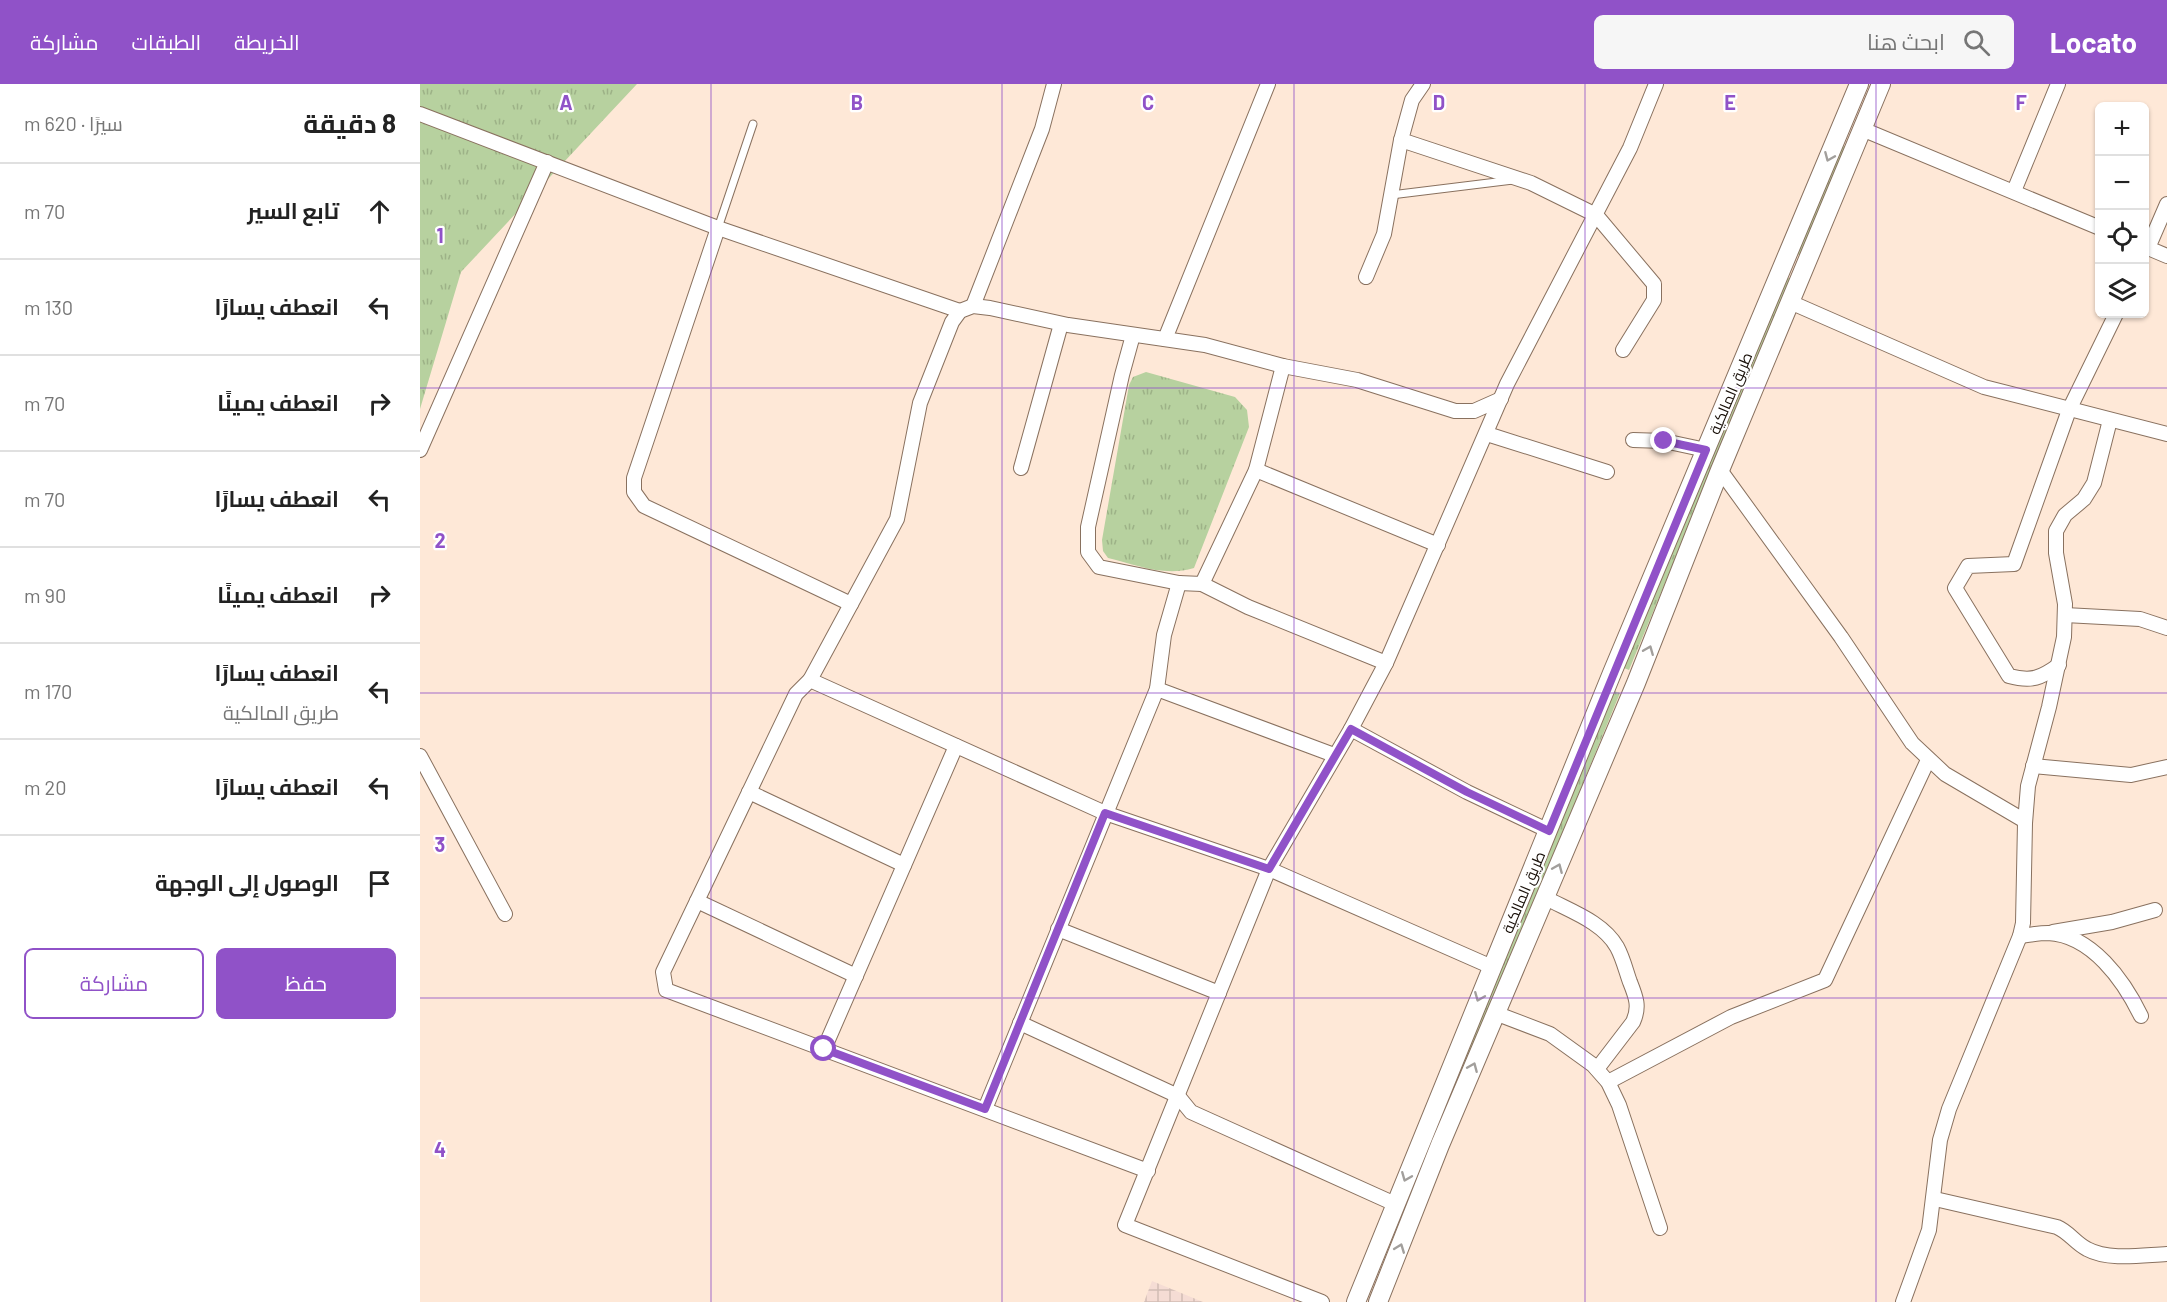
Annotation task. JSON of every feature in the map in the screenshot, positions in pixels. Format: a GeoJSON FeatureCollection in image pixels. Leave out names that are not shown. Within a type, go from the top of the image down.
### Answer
{"type":"FeatureCollection","features":[{"type":"Feature","properties":{"kind":"main road","name":"طريق المالكية"},"geometry":{"type":"LineString","coordinates":[[1358,1298],[1612,673],[1859,84]]}},
{"type":"Feature","properties":{"kind":"main road","name":"طريق المالكية"},"geometry":{"type":"LineString","coordinates":[[1379,1301],[1440,1145],[1636,683],[1720,470],[1881,84]]}},
{"type":"Feature","properties":{"kind":"main road"},"geometry":{"type":"LineString","coordinates":[[1844,121],[1862,129]]}},
{"type":"Feature","properties":{"kind":"main road"},"geometry":{"type":"LineString","coordinates":[[1785,261],[1803,270]]}},
{"type":"Feature","properties":{"kind":"main road"},"geometry":{"type":"LineString","coordinates":[[1612,673],[1636,683]]}},
{"type":"Feature","properties":{"kind":"main road"},"geometry":{"type":"LineString","coordinates":[[1422,1137],[1440,1145]]}},
{"type":"Feature","properties":{"kind":"main road"},"geometry":{"type":"LineString","coordinates":[[1358,1298],[1379,1301]]}},
{"type":"Feature","properties":{"kind":"street"},"geometry":{"type":"LineString","coordinates":[[1053,84],[1042,129],[966,309],[952,322],[920,403],[897,519],[810,681],[796,694],[663,972],[666,990],[1148,1171]]}},
{"type":"Feature","properties":{"kind":"street"},"geometry":{"type":"LineString","coordinates":[[1165,339],[1268,84]]}},
{"type":"Feature","properties":{"kind":"street"},"geometry":{"type":"LineString","coordinates":[[1366,277],[1383,234],[1401,140],[1412,100],[1423,84]]}},
{"type":"Feature","properties":{"kind":"street"},"geometry":{"type":"LineString","coordinates":[[1322,1302],[1125,1225],[1269,869],[1351,729],[1386,663],[1501,399],[1630,148],[1656,84]]}},
{"type":"Feature","properties":{"kind":"street"},"geometry":{"type":"LineString","coordinates":[[2014,191],[2058,84]]}},
{"type":"Feature","properties":{"kind":"street"},"geometry":{"type":"LineString","coordinates":[[420,114],[718,228],[966,309],[990,308],[1061,324],[1205,345],[1283,366],[1357,380],[1455,411],[1474,411],[1501,399]]}},
{"type":"Feature","properties":{"kind":"street"},"geometry":{"type":"LineString","coordinates":[[1862,129],[2095,226]]}},
{"type":"Feature","properties":{"kind":"street"},"geometry":{"type":"LineString","coordinates":[[1401,140],[1519,179],[1596,215],[1654,284],[1654,300],[1623,350]]}},
{"type":"Feature","properties":{"kind":"street"},"geometry":{"type":"LineString","coordinates":[[420,450],[547,162]]}},
{"type":"Feature","properties":{"kind":"street"},"geometry":{"type":"LineString","coordinates":[[2149,243],[2167,204]]}},
{"type":"Feature","properties":{"kind":"street"},"geometry":{"type":"LineString","coordinates":[[718,228],[634,478],[634,492],[644,506],[851,604]]}},
{"type":"Feature","properties":{"kind":"street"},"geometry":{"type":"LineString","coordinates":[[2149,251],[2167,256]]}},
{"type":"Feature","properties":{"kind":"street"},"geometry":{"type":"LineString","coordinates":[[1790,302],[1984,387],[2167,434]]}},
{"type":"Feature","properties":{"kind":"street"},"geometry":{"type":"LineString","coordinates":[[2059,665],[2040,679],[2027,681],[2009,676],[1955,588],[1968,566],[2014,564],[2069,410],[2114,318]]}},
{"type":"Feature","properties":{"kind":"street"},"geometry":{"type":"LineString","coordinates":[[1021,468],[1061,324]]}},
{"type":"Feature","properties":{"kind":"street"},"geometry":{"type":"LineString","coordinates":[[1133,335],[1088,527],[1088,552],[1099,567],[1179,583],[1202,584],[1248,607],[1386,663]]}},
{"type":"Feature","properties":{"kind":"street"},"geometry":{"type":"LineString","coordinates":[[1202,584],[1256,470],[1283,366]]}},
{"type":"Feature","properties":{"kind":"street"},"geometry":{"type":"LineString","coordinates":[[1903,1302],[1929,1230],[1935,1199],[1940,1140],[1949,1109],[2020,936],[2023,923],[2025,821],[2032,766],[2059,665],[2065,615],[2055,553],[2056,531],[2065,515],[2084,499],[2094,483],[2110,420]]}},
{"type":"Feature","properties":{"kind":"street"},"geometry":{"type":"LineString","coordinates":[[1487,434],[1607,472]]}},
{"type":"Feature","properties":{"kind":"street"},"geometry":{"type":"LineString","coordinates":[[1633,440],[1664,441],[1706,450]]}},
{"type":"Feature","properties":{"kind":"street"},"geometry":{"type":"LineString","coordinates":[[1256,470],[1438,545]]}},
{"type":"Feature","properties":{"kind":"street"},"geometry":{"type":"LineString","coordinates":[[1720,470],[1841,637],[1912,743],[1928,760],[1964,787],[2025,821]]}},
{"type":"Feature","properties":{"kind":"street"},"geometry":{"type":"LineString","coordinates":[[985,1109],[1157,688],[1164,635],[1179,583]]}},
{"type":"Feature","properties":{"kind":"street"},"geometry":{"type":"LineString","coordinates":[[2065,615],[2140,619],[2167,628]]}},
{"type":"Feature","properties":{"kind":"street"},"geometry":{"type":"LineString","coordinates":[[810,681],[1105,813],[1269,869],[1492,967]]}},
{"type":"Feature","properties":{"kind":"street"},"geometry":{"type":"LineString","coordinates":[[1157,688],[1334,755]]}},
{"type":"Feature","properties":{"kind":"street"},"geometry":{"type":"LineString","coordinates":[[1351,729],[1467,792],[1549,831]]}},
{"type":"Feature","properties":{"kind":"street"},"geometry":{"type":"LineString","coordinates":[[824,1049],[956,746]]}},
{"type":"Feature","properties":{"kind":"street"},"geometry":{"type":"LineString","coordinates":[[420,756],[505,914]]}},
{"type":"Feature","properties":{"kind":"street"},"geometry":{"type":"LineString","coordinates":[[1608,1082],[1731,1017],[1826,980],[1928,760]]}},
{"type":"Feature","properties":{"kind":"street"},"geometry":{"type":"LineString","coordinates":[[2032,766],[2131,775],[2167,767]]}},
{"type":"Feature","properties":{"kind":"street"},"geometry":{"type":"LineString","coordinates":[[749,792],[904,865]]}},
{"type":"Feature","properties":{"kind":"street"},"geometry":{"type":"LineString","coordinates":[[1546,897],[1594,924],[1610,936],[1618,949],[1637,1000],[1637,1014],[1633,1022],[1597,1069]]}},
{"type":"Feature","properties":{"kind":"street"},"geometry":{"type":"LineString","coordinates":[[696,901],[856,976]]}},
{"type":"Feature","properties":{"kind":"street"},"geometry":{"type":"LineString","coordinates":[[2020,936],[2112,922],[2155,910]]}},
{"type":"Feature","properties":{"kind":"street"},"geometry":{"type":"LineString","coordinates":[[1058,929],[1219,993]]}},
{"type":"Feature","properties":{"kind":"street"},"geometry":{"type":"LineString","coordinates":[[2048,933],[2086,947],[2099,958],[2113,971],[2142,1016]]}},
{"type":"Feature","properties":{"kind":"street"},"geometry":{"type":"LineString","coordinates":[[1495,1013],[1550,1034],[1573,1048],[1608,1082],[1619,1105],[1660,1228]]}},
{"type":"Feature","properties":{"kind":"street"},"geometry":{"type":"LineString","coordinates":[[1020,1023],[1178,1095],[1191,1112],[1395,1204]]}},
{"type":"Feature","properties":{"kind":"street"},"geometry":{"type":"LineString","coordinates":[[1935,1199],[2057,1227],[2067,1231],[2084,1248],[2093,1252],[2127,1255],[2167,1254]]}},
{"type":"Feature","properties":{"kind":"lane"},"geometry":{"type":"LineString","coordinates":[[718,228],[753,124]]}},
{"type":"Feature","properties":{"kind":"lane"},"geometry":{"type":"LineString","coordinates":[[1391,195],[1519,179]]}},
{"type":"Feature","properties":{"kind":"shaded area"},"geometry":{"type":"Polygon","coordinates":[[[1152,1281],[1203,1302],[1144,1302],[1152,1281]]]}},
{"type":"Feature","properties":{"kind":"green space"},"geometry":{"type":"Polygon","coordinates":[[[420,84],[637,84],[461,272],[420,409],[420,84]]]}},
{"type":"Feature","properties":{"kind":"green space"},"geometry":{"type":"Polygon","coordinates":[[[1841,145],[1845,147],[1802,256],[1797,254],[1841,145]]]}},
{"type":"Feature","properties":{"kind":"green space"},"geometry":{"type":"Polygon","coordinates":[[[1786,277],[1791,279],[1629,670],[1624,668],[1786,277]]]}},
{"type":"Feature","properties":{"kind":"green space"},"geometry":{"type":"Polygon","coordinates":[[[1146,372],[1235,397],[1247,410],[1249,427],[1194,568],[1161,571],[1108,558],[1103,551],[1102,540],[1129,385],[1133,377],[1146,372]]]}},
{"type":"Feature","properties":{"kind":"green space"},"geometry":{"type":"Polygon","coordinates":[[[1614,691],[1620,693],[1446,1117],[1439,1115],[1614,691]]]}},
{"type":"Feature","properties":{"kind":"route"},"geometry":{"type":"LineString","coordinates":[[824,1049],[985,1109],[1105,813],[1269,869],[1351,729],[1467,792],[1549,831],[1612,673],[1706,450],[1664,441]]}}]}
